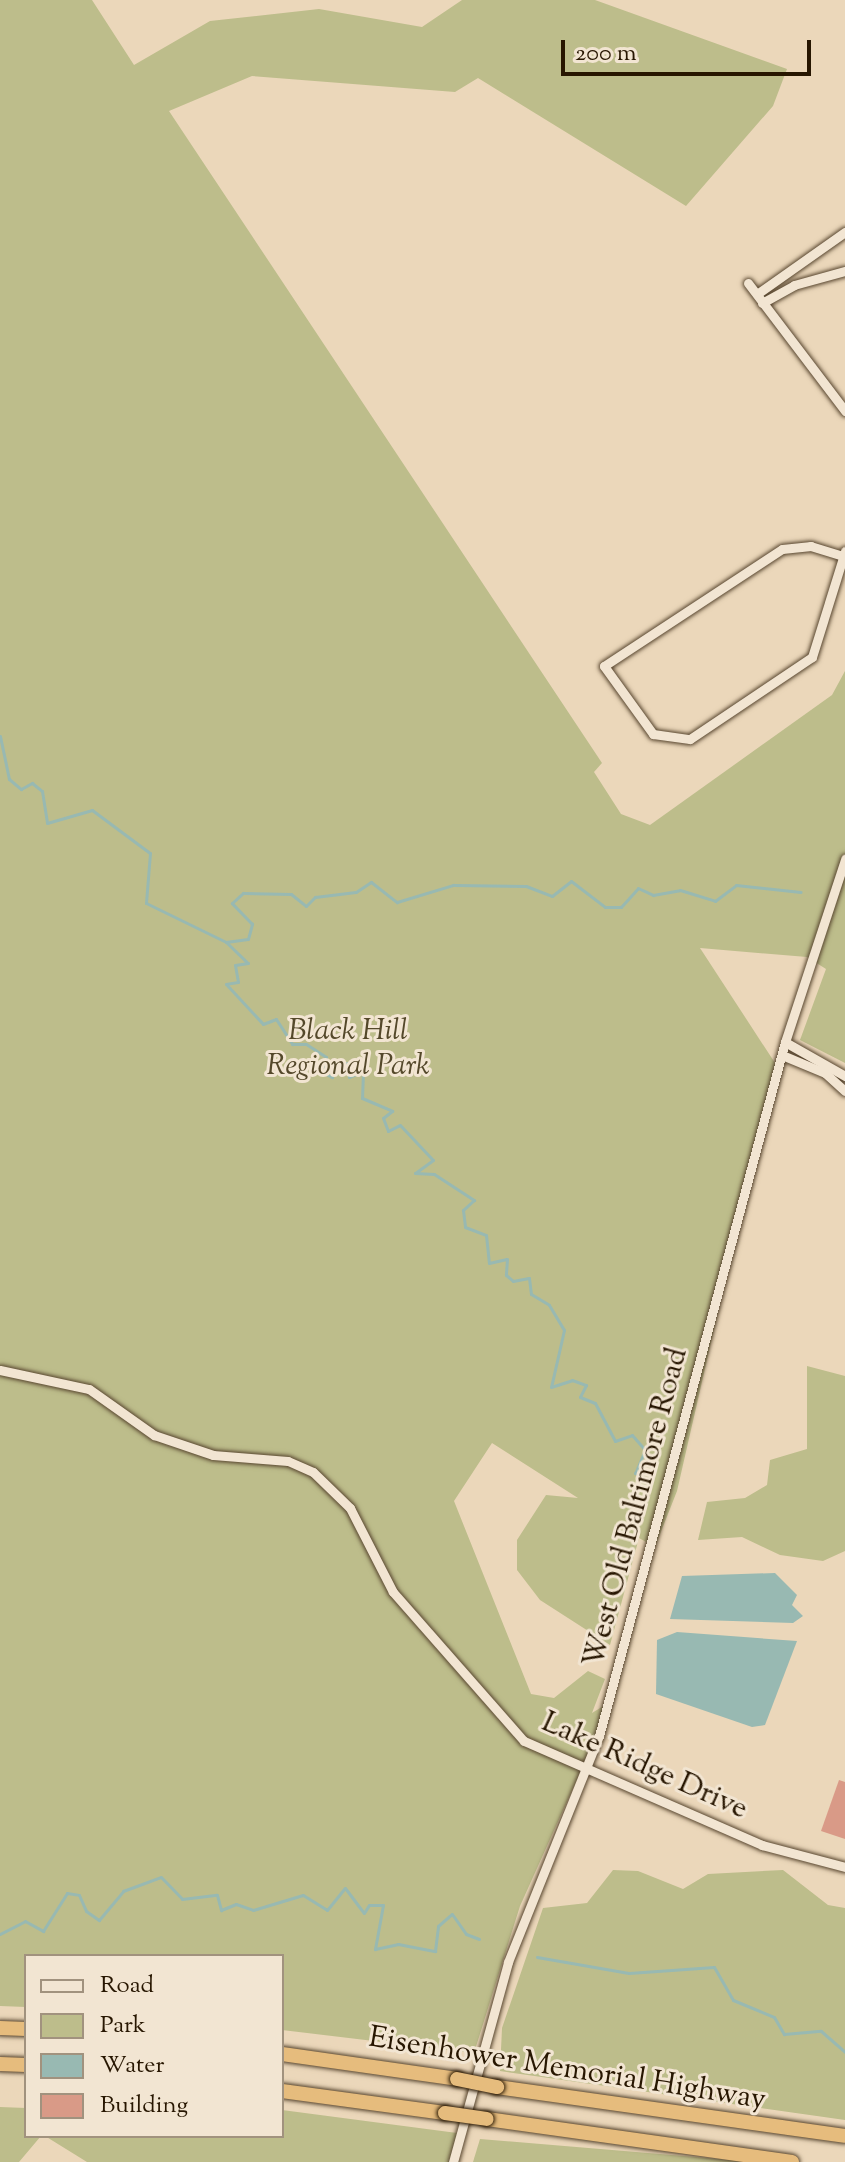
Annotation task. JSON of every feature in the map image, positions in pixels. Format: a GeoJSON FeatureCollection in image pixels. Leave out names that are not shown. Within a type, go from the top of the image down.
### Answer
{"type":"FeatureCollection","features":[{"type":"Feature","properties":{"kind":"highway"},"geometry":{"type":"LineString","coordinates":[[0,2028],[24,2029]]}},
{"type":"Feature","properties":{"kind":"highway","name":"Eisenhower Memorial Highway"},"geometry":{"type":"LineString","coordinates":[[284,2054],[845,2136]]}},
{"type":"Feature","properties":{"kind":"highway"},"geometry":{"type":"LineString","coordinates":[[0,2064],[24,2065]]}},
{"type":"Feature","properties":{"kind":"highway","name":"Eisenhower Memorial Highway"},"geometry":{"type":"LineString","coordinates":[[284,2091],[792,2162]]}},
{"type":"Feature","properties":{"kind":"street"},"geometry":{"type":"LineString","coordinates":[[759,298],[845,232]]}},
{"type":"Feature","properties":{"kind":"street"},"geometry":{"type":"LineString","coordinates":[[759,298],[845,271]]}},
{"type":"Feature","properties":{"kind":"street"},"geometry":{"type":"LineString","coordinates":[[748,283],[845,411]]}},
{"type":"Feature","properties":{"kind":"street"},"geometry":{"type":"LineString","coordinates":[[811,546],[844,553],[812,657],[690,739],[653,734],[604,666],[782,549],[811,546]]}},
{"type":"Feature","properties":{"kind":"street","name":"West Old Baltimore Road"},"geometry":{"type":"LineString","coordinates":[[453,2162],[508,1962],[588,1768],[785,1042],[845,859]]}},
{"type":"Feature","properties":{"kind":"street"},"geometry":{"type":"LineString","coordinates":[[785,1042],[845,1076]]}},
{"type":"Feature","properties":{"kind":"street"},"geometry":{"type":"LineString","coordinates":[[782,1055],[825,1073],[845,1091]]}},
{"type":"Feature","properties":{"kind":"street","name":"Lake Ridge Drive"},"geometry":{"type":"LineString","coordinates":[[0,1370],[89,1389],[154,1435],[213,1455],[288,1461],[313,1472],[350,1508],[393,1592],[507,1727],[539,1749],[762,1845],[845,1867]]}},
{"type":"Feature","properties":{"kind":"green space","name":"Black Hill Regional Park"},"geometry":{"type":"Polygon","coordinates":[[[0,0],[92,0],[134,65],[210,21],[319,9],[422,27],[462,0],[595,0],[787,69],[773,106],[686,206],[478,78],[455,92],[252,76],[169,111],[602,763],[594,772],[621,814],[650,825],[832,695],[845,671],[845,1063],[800,1040],[826,969],[807,957],[700,948],[775,1063],[677,1491],[655,1547],[639,1538],[610,1645],[540,1600],[517,1570],[517,1540],[546,1495],[578,1498],[492,1443],[454,1501],[531,1694],[554,1698],[588,1671],[605,1679],[592,1713],[605,1705],[593,1744],[520,1906],[474,2053],[284,2030],[284,1954],[24,1954],[24,2007],[0,2006],[0,0]]]}},
{"type":"Feature","properties":{"kind":"green space"},"geometry":{"type":"Polygon","coordinates":[[[807,1366],[845,1376],[845,1551],[823,1561],[780,1555],[742,1537],[698,1540],[707,1502],[745,1498],[767,1485],[770,1460],[807,1449],[807,1366]]]}},
{"type":"Feature","properties":{"kind":"green space"},"geometry":{"type":"Polygon","coordinates":[[[613,1870],[638,1871],[683,1889],[708,1874],[783,1870],[828,1905],[845,1908],[845,2120],[500,2071],[502,2028],[543,1908],[587,1903],[613,1870]]]}},
{"type":"Feature","properties":{"kind":"green space"},"geometry":{"type":"Polygon","coordinates":[[[0,2107],[24,2108],[24,2138],[39,2138],[19,2162],[0,2162],[0,2107]]]}},
{"type":"Feature","properties":{"kind":"green space"},"geometry":{"type":"Polygon","coordinates":[[[284,2110],[457,2133],[449,2162],[87,2162],[48,2138],[284,2138],[284,2110]]]}},
{"type":"Feature","properties":{"kind":"green space"},"geometry":{"type":"Polygon","coordinates":[[[480,2139],[755,2162],[473,2162],[480,2139]]]}},
{"type":"Feature","properties":{"kind":"water"},"geometry":{"type":"Polygon","coordinates":[[[775,1573],[797,1595],[792,1605],[803,1616],[793,1623],[670,1619],[682,1576],[775,1573]]]}},
{"type":"Feature","properties":{"kind":"water"},"geometry":{"type":"Polygon","coordinates":[[[677,1632],[797,1641],[765,1725],[752,1727],[656,1694],[657,1640],[677,1632]]]}},
{"type":"Feature","properties":{"kind":"building"},"geometry":{"type":"Polygon","coordinates":[[[839,1780],[845,1782],[845,1839],[821,1831],[839,1780]]]}},
{"type":"Feature","properties":{"kind":"waterway"},"geometry":{"type":"LineString","coordinates":[[0,736],[9,779],[21,789],[32,783],[42,791],[47,823],[92,810],[150,853],[146,903],[226,942],[248,963],[235,965],[238,982],[226,984],[263,1024],[276,1019],[292,1044],[306,1044],[326,1057],[324,1073],[332,1077],[336,1063],[347,1063],[349,1077],[363,1071],[362,1098],[392,1111],[383,1118],[388,1131],[400,1125],[433,1160],[415,1173],[434,1174],[474,1200],[463,1210],[465,1227],[486,1235],[489,1263],[507,1259],[506,1275],[513,1281],[529,1278],[531,1294],[549,1305],[564,1330],[551,1387],[572,1380],[586,1385],[580,1397],[595,1403],[615,1441],[632,1435],[645,1450],[635,1473],[648,1480]]}},
{"type":"Feature","properties":{"kind":"waterway"},"geometry":{"type":"LineString","coordinates":[[226,942],[248,939],[252,924],[232,903],[243,893],[291,894],[306,906],[315,897],[356,892],[371,882],[397,902],[453,885],[526,886],[552,896],[571,881],[605,907],[621,907],[638,888],[653,895],[680,890],[715,901],[736,885],[801,892]]}},
{"type":"Feature","properties":{"kind":"waterway"},"geometry":{"type":"LineString","coordinates":[[0,1934],[25,1921],[43,1931],[67,1893],[79,1895],[86,1911],[99,1920],[123,1891],[161,1877],[182,1899],[217,1895],[221,1910],[236,1904],[253,1910],[303,1895],[327,1910],[345,1888],[364,1913],[369,1905],[383,1905],[375,1949],[398,1944],[435,1951],[438,1926],[452,1914],[466,1934],[479,1939]]}},
{"type":"Feature","properties":{"kind":"waterway"},"geometry":{"type":"LineString","coordinates":[[537,1957],[629,1973],[714,1967],[733,2000],[774,2017],[784,2034],[821,2031],[845,2052]]}}]}
